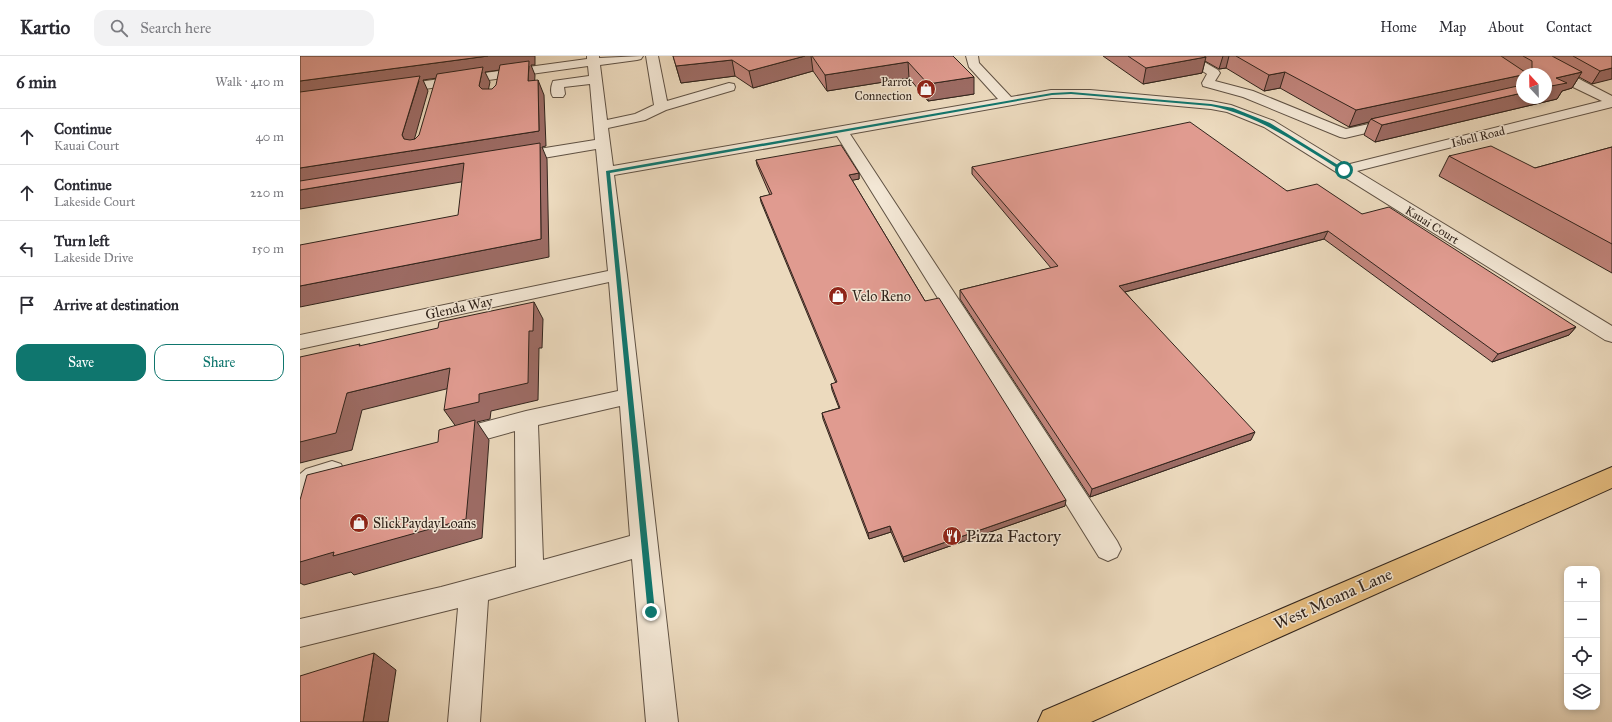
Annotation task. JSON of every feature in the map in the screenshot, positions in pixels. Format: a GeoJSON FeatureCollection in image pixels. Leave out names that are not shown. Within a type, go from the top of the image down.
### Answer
{"type":"FeatureCollection","features":[{"type":"Feature","properties":{"kind":"main road","name":"West Moana Lane"},"geometry":{"type":"LineString","coordinates":[[1054,722],[1612,477]]}},
{"type":"Feature","properties":{"kind":"street"},"geometry":{"type":"LineString","coordinates":[[385,91],[438,83],[498,81],[594,59],[637,56]]}},
{"type":"Feature","properties":{"kind":"street"},"geometry":{"type":"LineString","coordinates":[[652,56],[661,107]]}},
{"type":"Feature","properties":{"kind":"street"},"geometry":{"type":"LineString","coordinates":[[972,56],[973,64],[1008,102]]}},
{"type":"Feature","properties":{"kind":"street"},"geometry":{"type":"LineString","coordinates":[[1185,103],[1208,83],[1214,73],[1186,56]]}},
{"type":"Feature","properties":{"kind":"street"},"geometry":{"type":"LineString","coordinates":[[1530,56],[1612,102]]}},
{"type":"Feature","properties":{"kind":"street"},"geometry":{"type":"LineString","coordinates":[[594,59],[608,172],[662,722]]}},
{"type":"Feature","properties":{"kind":"street"},"geometry":{"type":"LineString","coordinates":[[558,94],[558,84],[596,79]]}},
{"type":"Feature","properties":{"kind":"street"},"geometry":{"type":"LineString","coordinates":[[434,99],[438,83]]}},
{"type":"Feature","properties":{"kind":"street"},"geometry":{"type":"LineString","coordinates":[[1208,83],[1248,94],[1345,134],[1405,120]]}},
{"type":"Feature","properties":{"kind":"street"},"geometry":{"type":"LineString","coordinates":[[602,125],[626,121],[652,113],[661,107],[729,87]]}},
{"type":"Feature","properties":{"kind":"street","name":"Kauai Court"},"geometry":{"type":"LineString","coordinates":[[608,172],[1052,94],[1071,93],[1185,103],[1231,109],[1269,124],[1612,335]]}},
{"type":"Feature","properties":{"kind":"street","name":"Isbell Road"},"geometry":{"type":"LineString","coordinates":[[1344,170],[1612,102]]}},
{"type":"Feature","properties":{"kind":"street"},"geometry":{"type":"LineString","coordinates":[[841,131],[1108,549]]}},
{"type":"Feature","properties":{"kind":"street"},"geometry":{"type":"LineString","coordinates":[[502,160],[604,143]]}},
{"type":"Feature","properties":{"kind":"street","name":"Glenda Way"},"geometry":{"type":"LineString","coordinates":[[300,342],[618,275]]}},
{"type":"Feature","properties":{"kind":"street"},"geometry":{"type":"LineString","coordinates":[[436,444],[526,419],[630,396]]}},
{"type":"Feature","properties":{"kind":"street"},"geometry":{"type":"LineString","coordinates":[[526,419],[530,576]]}},
{"type":"Feature","properties":{"kind":"street"},"geometry":{"type":"LineString","coordinates":[[300,488],[315,476],[353,466]]}},
{"type":"Feature","properties":{"kind":"street"},"geometry":{"type":"LineString","coordinates":[[300,633],[474,591],[644,544]]}},
{"type":"Feature","properties":{"kind":"street"},"geometry":{"type":"LineString","coordinates":[[464,722],[474,591]]}},
{"type":"Feature","properties":{"kind":"building"},"geometry":{"type":"Polygon","coordinates":[[[300,56],[488,56],[300,81],[300,56]]]}},
{"type":"Feature","properties":{"kind":"building"},"geometry":{"type":"Polygon","coordinates":[[[673,56],[805,56],[749,71],[732,60],[676,66],[673,56]]]}},
{"type":"Feature","properties":{"kind":"building"},"geometry":{"type":"Polygon","coordinates":[[[812,56],[953,56],[974,77],[928,84],[908,62],[825,75],[812,56]]]}},
{"type":"Feature","properties":{"kind":"building"},"geometry":{"type":"Polygon","coordinates":[[[1128,56],[1204,56],[1206,57],[1146,68],[1128,56]]]}},
{"type":"Feature","properties":{"kind":"building"},"geometry":{"type":"Polygon","coordinates":[[[1236,56],[1501,56],[1519,68],[1516,68],[1516,76],[1356,110],[1285,72],[1269,75],[1236,56]]]}},
{"type":"Feature","properties":{"kind":"building"},"geometry":{"type":"Polygon","coordinates":[[[1523,56],[1552,56],[1582,72],[1556,78],[1567,83],[1552,86],[1552,68],[1532,68],[1532,61],[1523,56]]]}},
{"type":"Feature","properties":{"kind":"building"},"geometry":{"type":"Polygon","coordinates":[[[1573,56],[1612,56],[1612,68],[1600,71],[1573,56]]]}},
{"type":"Feature","properties":{"kind":"building"},"geometry":{"type":"Polygon","coordinates":[[[529,61],[528,81],[538,80],[539,131],[300,168],[300,92],[420,76],[402,135],[404,139],[410,140],[415,139],[419,135],[437,74],[483,67],[479,86],[482,89],[492,89],[496,85],[500,65],[529,61]]]}},
{"type":"Feature","properties":{"kind":"building"},"geometry":{"type":"Polygon","coordinates":[[[1516,86],[1516,94],[1382,125],[1371,119],[1516,86]]]}},
{"type":"Feature","properties":{"kind":"building"},"geometry":{"type":"Polygon","coordinates":[[[1190,122],[1287,191],[1317,184],[1362,214],[1389,207],[1576,327],[1498,354],[1328,231],[1119,286],[1255,432],[1092,489],[960,290],[1058,266],[972,167],[1190,122]]]}},
{"type":"Feature","properties":{"kind":"building"},"geometry":{"type":"Polygon","coordinates":[[[540,143],[541,239],[300,286],[300,245],[458,215],[464,163],[300,190],[300,181],[540,143]]]}},
{"type":"Feature","properties":{"kind":"building"},"geometry":{"type":"Polygon","coordinates":[[[841,145],[859,173],[849,175],[925,301],[939,298],[1066,500],[903,557],[890,526],[868,533],[822,413],[840,408],[831,384],[837,382],[760,197],[772,194],[756,160],[841,145]]]}},
{"type":"Feature","properties":{"kind":"building"},"geometry":{"type":"Polygon","coordinates":[[[1491,146],[1535,168],[1612,147],[1612,244],[1449,156],[1491,146]]]}},
{"type":"Feature","properties":{"kind":"building"},"geometry":{"type":"Polygon","coordinates":[[[534,302],[533,331],[529,331],[528,383],[479,394],[479,402],[444,410],[450,368],[347,393],[336,433],[300,442],[300,357],[360,344],[359,346],[438,328],[439,322],[534,302]]]}},
{"type":"Feature","properties":{"kind":"building"},"geometry":{"type":"Polygon","coordinates":[[[475,420],[466,519],[333,556],[334,552],[300,562],[300,500],[307,475],[438,442],[439,430],[475,420]]]}},
{"type":"Feature","properties":{"kind":"building"},"geometry":{"type":"Polygon","coordinates":[[[374,653],[363,722],[300,722],[300,676],[374,653]]]}},
{"type":"Feature","properties":{"kind":"place","name":"Parrot Connection"},"geometry":{"type":"Point","coordinates":[926,89]}},
{"type":"Feature","properties":{"kind":"place","name":"Velo Reno"},"geometry":{"type":"Point","coordinates":[838,296]}},
{"type":"Feature","properties":{"kind":"place","name":"SlickPaydayLoans"},"geometry":{"type":"Point","coordinates":[359,523]}},
{"type":"Feature","properties":{"kind":"place","name":"Pizza Factory"},"geometry":{"type":"Point","coordinates":[952,536]}},
{"type":"Feature","properties":{"kind":"route"},"geometry":{"type":"LineString","coordinates":[[651,612],[608,172],[1052,94],[1071,93],[1211,105],[1231,109],[1269,124],[1344,170]]}}]}
